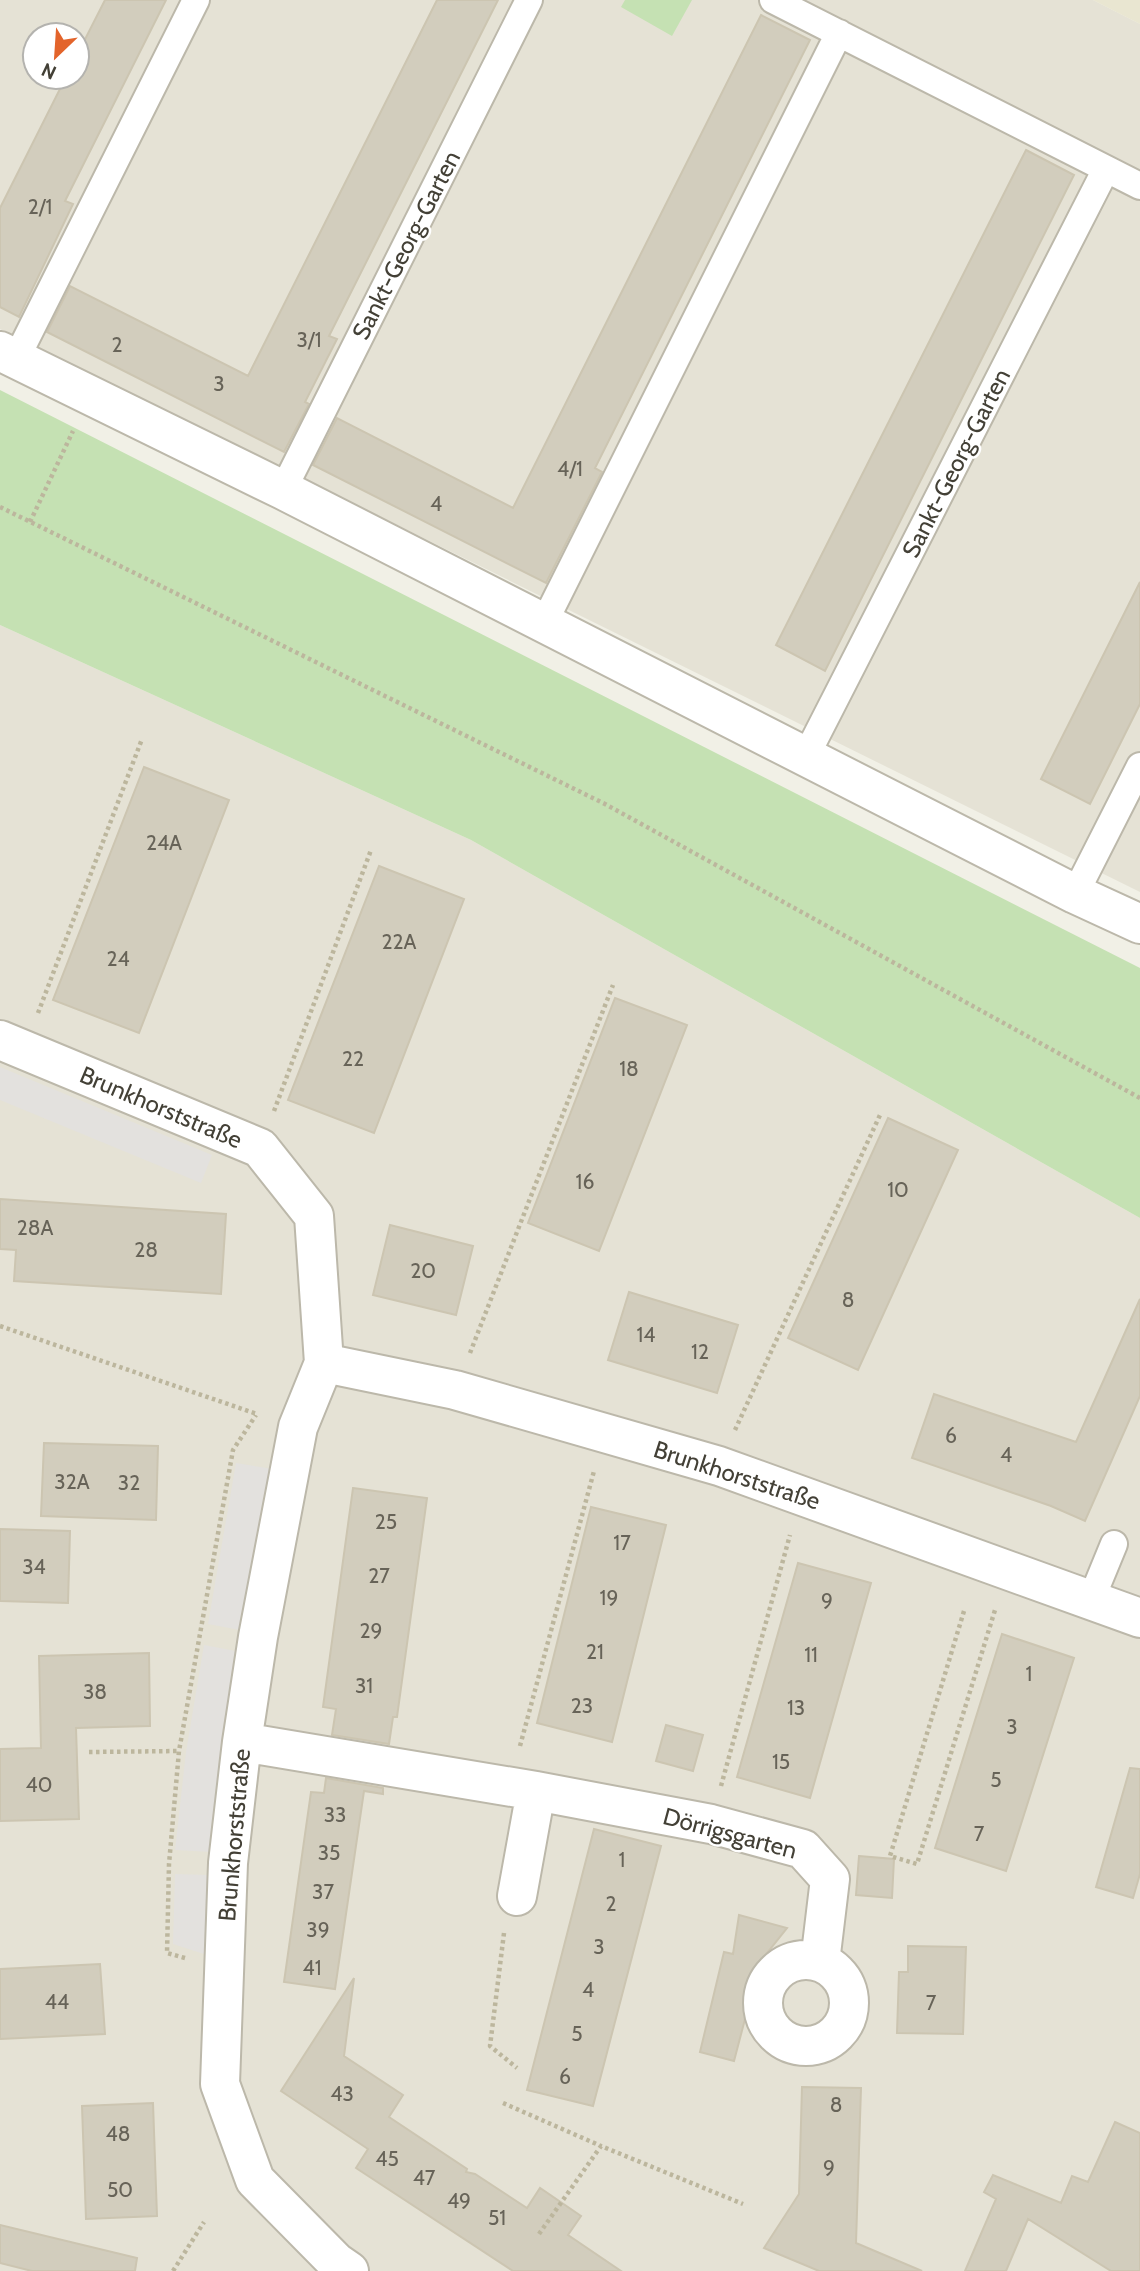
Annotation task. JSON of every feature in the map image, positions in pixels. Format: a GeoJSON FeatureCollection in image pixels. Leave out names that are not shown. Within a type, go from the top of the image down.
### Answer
{"type":"FeatureCollection","features":[{"type":"Feature","properties":{"kind":"street"},"geometry":{"type":"LineString","coordinates":[[8,355],[283,489],[1075,894],[1140,924]]}},
{"type":"Feature","properties":{"kind":"street","name":"Brunkhorststraße"},"geometry":{"type":"LineString","coordinates":[[12,1045],[260,1148],[314,1216],[324,1363],[298,1427],[258,1637],[242,1742],[228,1863],[220,2084],[256,2180],[336,2262],[349,2271]]}},
{"type":"Feature","properties":{"kind":"street","name":"Brunkhorststraße"},"geometry":{"type":"LineString","coordinates":[[324,1363],[455,1390],[719,1466],[1140,1618]]}},
{"type":"Feature","properties":{"kind":"street","name":"Dörrigsgarten"},"geometry":{"type":"LineString","coordinates":[[242,1742],[536,1791],[711,1824],[803,1849],[830,1879],[820,1962]]}},
{"type":"Feature","properties":{"kind":"street"},"geometry":{"type":"LineString","coordinates":[[517,1896],[536,1791]]}},
{"type":"Feature","properties":{"kind":"lane"},"geometry":{"type":"LineString","coordinates":[[8,355],[196,0]]}},
{"type":"Feature","properties":{"kind":"lane","name":"Sankt-Georg-Garten"},"geometry":{"type":"LineString","coordinates":[[283,489],[529,0]]}},
{"type":"Feature","properties":{"kind":"lane"},"geometry":{"type":"LineString","coordinates":[[773,0],[817,10],[839,33],[1140,186]]}},
{"type":"Feature","properties":{"kind":"lane"},"geometry":{"type":"LineString","coordinates":[[544,623],[839,33]]}},
{"type":"Feature","properties":{"kind":"lane","name":"Sankt-Georg-Garten"},"geometry":{"type":"LineString","coordinates":[[806,756],[1106,169]]}},
{"type":"Feature","properties":{"kind":"lane"},"geometry":{"type":"LineString","coordinates":[[1075,894],[1140,766]]}},
{"type":"Feature","properties":{"kind":"lane"},"geometry":{"type":"LineString","coordinates":[[1091,1600],[1114,1544]]}},
{"type":"Feature","properties":{"kind":"path"},"geometry":{"type":"LineString","coordinates":[[30,522],[92,396]]}},
{"type":"Feature","properties":{"kind":"path"},"geometry":{"type":"LineString","coordinates":[[0,507],[605,804],[1140,1098]]}},
{"type":"Feature","properties":{"kind":"path"},"geometry":{"type":"LineString","coordinates":[[12,1045],[142,739]]}},
{"type":"Feature","properties":{"kind":"path"},"geometry":{"type":"LineString","coordinates":[[260,1148],[371,850]]}},
{"type":"Feature","properties":{"kind":"path"},"geometry":{"type":"LineString","coordinates":[[455,1390],[613,985]]}},
{"type":"Feature","properties":{"kind":"path"},"geometry":{"type":"LineString","coordinates":[[719,1466],[880,1115]]}},
{"type":"Feature","properties":{"kind":"path"},"geometry":{"type":"LineString","coordinates":[[0,1326],[298,1427]]}},
{"type":"Feature","properties":{"kind":"path"},"geometry":{"type":"LineString","coordinates":[[225,1970],[167,1953],[169,1864],[179,1751],[233,1450],[256,1414]]}},
{"type":"Feature","properties":{"kind":"path"},"geometry":{"type":"LineString","coordinates":[[518,1754],[604,1433]]}},
{"type":"Feature","properties":{"kind":"path"},"geometry":{"type":"LineString","coordinates":[[722,1782],[801,1496]]}},
{"type":"Feature","properties":{"kind":"path"},"geometry":{"type":"LineString","coordinates":[[964,1611],[890,1856],[917,1864],[1008,1569]]}},
{"type":"Feature","properties":{"kind":"path"},"geometry":{"type":"LineString","coordinates":[[89,1752],[179,1751]]}},
{"type":"Feature","properties":{"kind":"path"},"geometry":{"type":"LineString","coordinates":[[517,1896],[508,1901],[490,2046],[517,2068]]}},
{"type":"Feature","properties":{"kind":"path"},"geometry":{"type":"LineString","coordinates":[[503,2103],[743,2204]]}},
{"type":"Feature","properties":{"kind":"path"},"geometry":{"type":"LineString","coordinates":[[538,2234],[601,2146]]}},
{"type":"Feature","properties":{"kind":"path"},"geometry":{"type":"LineString","coordinates":[[173,2271],[204,2222]]}},
{"type":"Feature","properties":{"kind":"shaded area"},"geometry":{"type":"Polygon","coordinates":[[[0,0],[1093,0],[1140,24],[1140,892],[0,329],[0,0]]]}},
{"type":"Feature","properties":{"kind":"shaded area"},"geometry":{"type":"Polygon","coordinates":[[[1093,0],[1140,0],[1140,24],[1093,0]]]}},
{"type":"Feature","properties":{"kind":"shaded area"},"geometry":{"type":"Polygon","coordinates":[[[0,625],[471,840],[1140,1218],[1140,2271],[0,2271],[0,625]]]}},
{"type":"Feature","properties":{"kind":"shaded area"},"geometry":{"type":"Polygon","coordinates":[[[0,1067],[212,1155],[201,1183],[0,1100],[0,1067]]]}},
{"type":"Feature","properties":{"kind":"shaded area"},"geometry":{"type":"Polygon","coordinates":[[[236,1463],[273,1469],[245,1631],[208,1624],[236,1463]]]}},
{"type":"Feature","properties":{"kind":"shaded area"},"geometry":{"type":"Polygon","coordinates":[[[204,1645],[241,1652],[212,1852],[175,1850],[186,1752],[204,1645]]]}},
{"type":"Feature","properties":{"kind":"shaded area"},"geometry":{"type":"Polygon","coordinates":[[[175,1874],[211,1875],[207,1955],[173,1944],[175,1874]]]}},
{"type":"Feature","properties":{"kind":"green space"},"geometry":{"type":"Polygon","coordinates":[[[625,0],[692,0],[672,36],[621,7],[625,0]]]}},
{"type":"Feature","properties":{"kind":"green space"},"geometry":{"type":"Polygon","coordinates":[[[0,390],[1140,968],[1140,1218],[471,840],[0,625],[0,390]]]}},
{"type":"Feature","properties":{"kind":"building"},"geometry":{"type":"Polygon","coordinates":[[[105,0],[166,0],[65,201],[73,204],[19,317],[0,307],[0,208],[59,91],[91,91],[91,28],[105,0]]]}},
{"type":"Feature","properties":{"kind":"building"},"geometry":{"type":"Polygon","coordinates":[[[437,0],[498,0],[329,336],[337,339],[305,402],[309,404],[284,452],[47,332],[70,286],[248,376],[437,0]]]}},
{"type":"Feature","properties":{"kind":"building"},"geometry":{"type":"Polygon","coordinates":[[[761,15],[810,40],[595,468],[602,472],[546,583],[313,465],[337,418],[513,508],[761,15]]]}},
{"type":"Feature","properties":{"kind":"building"},"geometry":{"type":"Polygon","coordinates":[[[1026,150],[1074,175],[825,671],[776,645],[1026,150]]]}},
{"type":"Feature","properties":{"kind":"building"},"geometry":{"type":"Polygon","coordinates":[[[1140,582],[1140,704],[1090,804],[1041,779],[1140,582]]]}},
{"type":"Feature","properties":{"kind":"building"},"geometry":{"type":"Polygon","coordinates":[[[144,767],[229,800],[139,1033],[53,1000],[144,767]]]}},
{"type":"Feature","properties":{"kind":"building"},"geometry":{"type":"Polygon","coordinates":[[[379,866],[464,899],[374,1133],[288,1100],[379,866]]]}},
{"type":"Feature","properties":{"kind":"building"},"geometry":{"type":"Polygon","coordinates":[[[615,998],[687,1025],[599,1251],[528,1223],[615,998]]]}},
{"type":"Feature","properties":{"kind":"building"},"geometry":{"type":"Polygon","coordinates":[[[888,1118],[958,1150],[858,1370],[788,1338],[888,1118]]]}},
{"type":"Feature","properties":{"kind":"building"},"geometry":{"type":"Polygon","coordinates":[[[0,1199],[226,1214],[221,1294],[14,1281],[16,1250],[0,1249],[0,1199]]]}},
{"type":"Feature","properties":{"kind":"building"},"geometry":{"type":"Polygon","coordinates":[[[390,1225],[473,1246],[456,1315],[373,1295],[390,1225]]]}},
{"type":"Feature","properties":{"kind":"building"},"geometry":{"type":"Polygon","coordinates":[[[629,1292],[738,1325],[717,1393],[608,1360],[629,1292]]]}},
{"type":"Feature","properties":{"kind":"building"},"geometry":{"type":"Polygon","coordinates":[[[1140,1299],[1140,1396],[1085,1521],[1051,1506],[912,1458],[934,1394],[1076,1442],[1140,1299]]]}},
{"type":"Feature","properties":{"kind":"building"},"geometry":{"type":"Polygon","coordinates":[[[44,1443],[158,1446],[156,1520],[41,1516],[44,1443]]]}},
{"type":"Feature","properties":{"kind":"building"},"geometry":{"type":"Polygon","coordinates":[[[353,1488],[427,1498],[397,1717],[393,1717],[389,1744],[332,1735],[336,1709],[323,1707],[353,1488]]]}},
{"type":"Feature","properties":{"kind":"building"},"geometry":{"type":"Polygon","coordinates":[[[591,1507],[666,1525],[612,1742],[537,1723],[591,1507]]]}},
{"type":"Feature","properties":{"kind":"building"},"geometry":{"type":"Polygon","coordinates":[[[0,1529],[70,1531],[68,1603],[0,1601],[0,1529]]]}},
{"type":"Feature","properties":{"kind":"building"},"geometry":{"type":"Polygon","coordinates":[[[798,1563],[871,1583],[810,1798],[737,1777],[798,1563]]]}},
{"type":"Feature","properties":{"kind":"building"},"geometry":{"type":"Polygon","coordinates":[[[1002,1634],[1074,1658],[1006,1871],[935,1848],[1002,1634]]]}},
{"type":"Feature","properties":{"kind":"building"},"geometry":{"type":"Polygon","coordinates":[[[149,1653],[150,1726],[76,1728],[79,1819],[0,1821],[0,1749],[41,1748],[39,1656],[149,1653]]]}},
{"type":"Feature","properties":{"kind":"building"},"geometry":{"type":"Polygon","coordinates":[[[666,1725],[703,1735],[693,1771],[656,1761],[666,1725]]]}},
{"type":"Feature","properties":{"kind":"building"},"geometry":{"type":"Polygon","coordinates":[[[1130,1768],[1140,1769],[1140,1874],[1133,1898],[1096,1887],[1130,1768]]]}},
{"type":"Feature","properties":{"kind":"building"},"geometry":{"type":"Polygon","coordinates":[[[326,1778],[383,1788],[383,1794],[364,1791],[335,1989],[284,1982],[311,1792],[324,1793],[326,1778]]]}},
{"type":"Feature","properties":{"kind":"building"},"geometry":{"type":"Polygon","coordinates":[[[594,1829],[661,1846],[593,2106],[527,2090],[594,1829]]]}},
{"type":"Feature","properties":{"kind":"building"},"geometry":{"type":"Polygon","coordinates":[[[859,1856],[894,1859],[892,1898],[856,1895],[859,1856]]]}},
{"type":"Feature","properties":{"kind":"building"},"geometry":{"type":"Polygon","coordinates":[[[739,1915],[787,1928],[760,1962],[734,2061],[700,2052],[724,1952],[733,1954],[739,1915]]]}},
{"type":"Feature","properties":{"kind":"building"},"geometry":{"type":"Polygon","coordinates":[[[908,1946],[966,1947],[963,2034],[897,2033],[899,1972],[908,1972],[908,1946]]]}},
{"type":"Feature","properties":{"kind":"building"},"geometry":{"type":"Polygon","coordinates":[[[100,1964],[105,2034],[0,2039],[0,1969],[100,1964]]]}},
{"type":"Feature","properties":{"kind":"building"},"geometry":{"type":"Polygon","coordinates":[[[354,1978],[344,2056],[403,2095],[389,2117],[467,2169],[466,2172],[475,2174],[527,2208],[540,2188],[581,2216],[568,2235],[621,2271],[513,2271],[356,2168],[368,2149],[281,2091],[354,1978]]]}},
{"type":"Feature","properties":{"kind":"building"},"geometry":{"type":"Polygon","coordinates":[[[802,2087],[861,2088],[856,2243],[922,2271],[819,2271],[764,2248],[799,2194],[802,2087]]]}},
{"type":"Feature","properties":{"kind":"building"},"geometry":{"type":"Polygon","coordinates":[[[153,2103],[157,2216],[86,2219],[82,2106],[153,2103]]]}},
{"type":"Feature","properties":{"kind":"building"},"geometry":{"type":"Polygon","coordinates":[[[1115,2122],[1140,2133],[1140,2271],[1111,2271],[1028,2219],[1006,2271],[965,2271],[996,2199],[984,2192],[993,2175],[1061,2203],[1072,2176],[1088,2182],[1115,2122]]]}},
{"type":"Feature","properties":{"kind":"building"},"geometry":{"type":"Polygon","coordinates":[[[0,2225],[137,2258],[135,2271],[32,2271],[0,2263],[0,2225]]]}}]}
